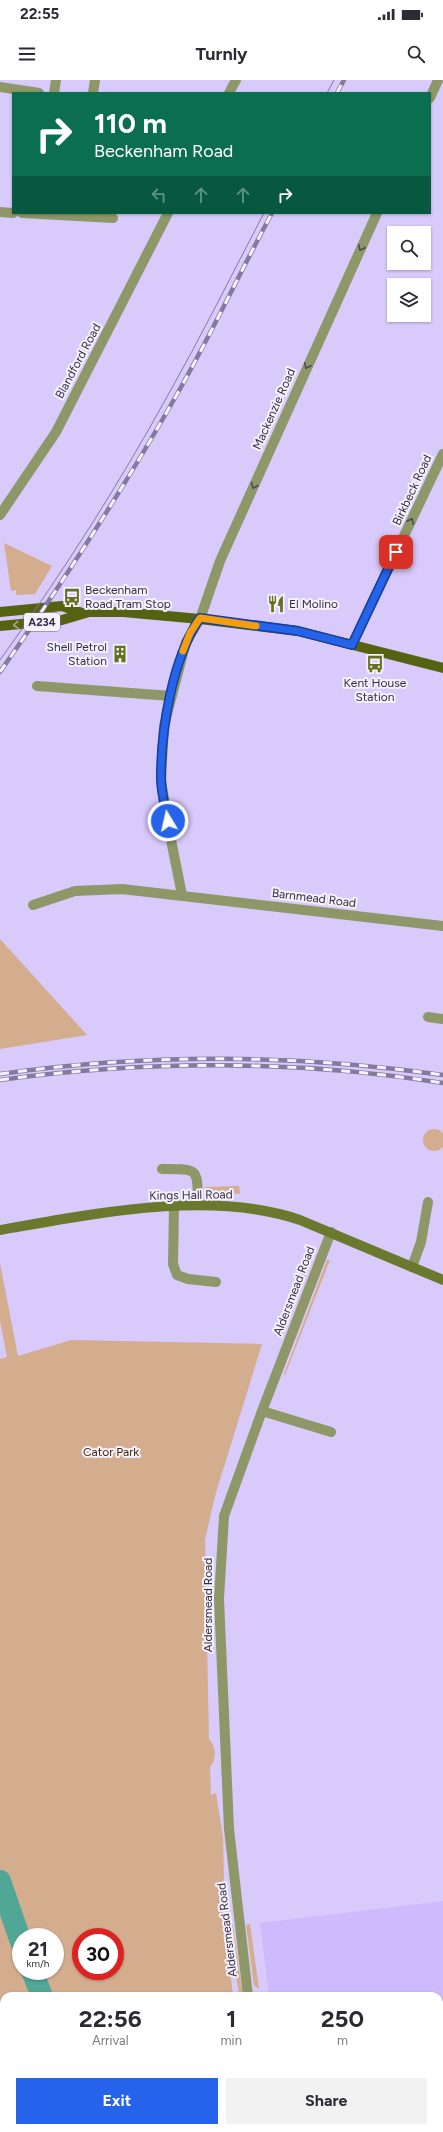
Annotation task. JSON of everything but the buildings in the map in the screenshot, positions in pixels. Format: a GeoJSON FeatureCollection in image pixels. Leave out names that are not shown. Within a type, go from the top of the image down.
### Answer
{"type":"FeatureCollection","features":[{"type":"Feature","properties":{"kind":"main road","name":"A234"},"geometry":{"type":"LineString","coordinates":[[0,612],[62,606],[82,613]]}},
{"type":"Feature","properties":{"kind":"main road","name":"A234"},"geometry":{"type":"LineString","coordinates":[[0,626],[62,620],[82,613],[123,612],[200,618],[298,631],[443,668]]}},
{"type":"Feature","properties":{"kind":"street"},"geometry":{"type":"LineString","coordinates":[[54,92],[56,80]]}},
{"type":"Feature","properties":{"kind":"street"},"geometry":{"type":"LineString","coordinates":[[93,92],[95,80]]}},
{"type":"Feature","properties":{"kind":"street"},"geometry":{"type":"LineString","coordinates":[[230,92],[236,80]]}},
{"type":"Feature","properties":{"kind":"street"},"geometry":{"type":"LineString","coordinates":[[431,96],[438,80]]}},
{"type":"Feature","properties":{"kind":"street"},"geometry":{"type":"LineString","coordinates":[[0,87],[32,92]]}},
{"type":"Feature","properties":{"kind":"street"},"geometry":{"type":"LineString","coordinates":[[0,212],[12,212]]}},
{"type":"Feature","properties":{"kind":"street"},"geometry":{"type":"LineString","coordinates":[[40,214],[113,218]]}},
{"type":"Feature","properties":{"kind":"street","name":"Blandford Road"},"geometry":{"type":"LineString","coordinates":[[0,515],[56,432],[167,214]]}},
{"type":"Feature","properties":{"kind":"street","name":"Mackenzie Road"},"geometry":{"type":"LineString","coordinates":[[200,618],[220,561],[377,214]]}},
{"type":"Feature","properties":{"kind":"street","name":"Birkbeck Road"},"geometry":{"type":"LineString","coordinates":[[352,645],[443,454]]}},
{"type":"Feature","properties":{"kind":"street"},"geometry":{"type":"LineString","coordinates":[[182,895],[161,780],[164,726],[186,642],[200,618]]}},
{"type":"Feature","properties":{"kind":"street"},"geometry":{"type":"LineString","coordinates":[[37,686],[171,696]]}},
{"type":"Feature","properties":{"kind":"street","name":"Barnmead Road"},"geometry":{"type":"LineString","coordinates":[[33,905],[76,891],[122,889],[443,926]]}},
{"type":"Feature","properties":{"kind":"street"},"geometry":{"type":"LineString","coordinates":[[428,1017],[443,1019]]}},
{"type":"Feature","properties":{"kind":"street"},"geometry":{"type":"LineString","coordinates":[[162,1169],[190,1169],[195,1172],[197,1178],[198,1205]]}},
{"type":"Feature","properties":{"kind":"street"},"geometry":{"type":"LineString","coordinates":[[412,1267],[421,1242],[428,1202]]}},
{"type":"Feature","properties":{"kind":"street","name":"Kings Hall Road"},"geometry":{"type":"LineString","coordinates":[[0,1230],[60,1220],[174,1206],[198,1205],[247,1207],[278,1212],[331,1232],[443,1280]]}},
{"type":"Feature","properties":{"kind":"street"},"geometry":{"type":"LineString","coordinates":[[174,1206],[173,1264],[177,1274],[188,1279],[216,1282]]}},
{"type":"Feature","properties":{"kind":"street","name":"Aldersmead Road"},"geometry":{"type":"LineString","coordinates":[[248,1992],[229,1829],[218,1599],[224,1516],[262,1411],[331,1232]]}},
{"type":"Feature","properties":{"kind":"street"},"geometry":{"type":"LineString","coordinates":[[262,1411],[331,1432]]}},
{"type":"Feature","properties":{"kind":"shaded area"},"geometry":{"type":"Polygon","coordinates":[[[443,1901],[443,1992],[269,1992],[260,1923],[443,1901]]]}},
{"type":"Feature","properties":{"kind":"green space"},"geometry":{"type":"Polygon","coordinates":[[[4,543],[52,566],[35,594],[16,595],[16,590],[11,591],[4,543]]]}},
{"type":"Feature","properties":{"kind":"green space"},"geometry":{"type":"Polygon","coordinates":[[[0,939],[87,1035],[0,1049],[0,939]]]}},
{"type":"Feature","properties":{"kind":"green space"},"geometry":{"type":"Polygon","coordinates":[[[434,1129],[442,1132],[444,1136],[444,1144],[442,1148],[434,1151],[426,1148],[423,1140],[426,1132],[434,1129]]]}},
{"type":"Feature","properties":{"kind":"green space"},"geometry":{"type":"Polygon","coordinates":[[[239,1186],[240,1194],[209,1192],[205,1187],[239,1186]]]}},
{"type":"Feature","properties":{"kind":"green space"},"geometry":{"type":"Polygon","coordinates":[[[310,1254],[314,1255],[280,1338],[278,1337],[310,1254]]]}},
{"type":"Feature","properties":{"kind":"green space"},"geometry":{"type":"Polygon","coordinates":[[[327,1260],[330,1260],[285,1375],[284,1374],[327,1260]]]}},
{"type":"Feature","properties":{"kind":"green space","name":"Cator Park"},"geometry":{"type":"Polygon","coordinates":[[[0,1263],[18,1356],[71,1340],[262,1344],[215,1496],[205,1540],[209,1739],[213,1745],[215,1753],[214,1761],[210,1767],[211,1795],[216,1793],[223,1837],[224,1877],[221,1894],[233,1992],[0,1992],[0,1898],[12,1932],[12,1980],[64,1980],[64,1928],[18,1928],[0,1883],[0,1359],[7,1357],[0,1321],[0,1263]]]}},
{"type":"Feature","properties":{"kind":"green space"},"geometry":{"type":"Polygon","coordinates":[[[250,1924],[259,1989],[254,1985],[246,1925],[250,1924]]]}},
{"type":"Feature","properties":{"kind":"green space"},"geometry":{"type":"Polygon","coordinates":[[[229,1925],[233,1925],[242,1992],[238,1992],[229,1925]]]}},
{"type":"Feature","properties":{"kind":"waterway"},"geometry":{"type":"LineString","coordinates":[[0,1881],[16,1928]]}},
{"type":"Feature","properties":{"kind":"waterway"},"geometry":{"type":"LineString","coordinates":[[36,1980],[40,1992]]}},
{"type":"Feature","properties":{"kind":"tram line"},"geometry":{"type":"LineString","coordinates":[[328,92],[334,80]]}},
{"type":"Feature","properties":{"kind":"tram line"},"geometry":{"type":"LineString","coordinates":[[0,660],[67,563],[129,463],[193,350],[263,214]]}},
{"type":"Feature","properties":{"kind":"railway"},"geometry":{"type":"LineString","coordinates":[[338,92],[344,80]]}},
{"type":"Feature","properties":{"kind":"railway"},"geometry":{"type":"LineString","coordinates":[[0,672],[89,540],[152,438],[198,356],[271,214]]}},
{"type":"Feature","properties":{"kind":"railway"},"geometry":{"type":"LineString","coordinates":[[0,1074],[111,1062],[222,1059],[332,1063],[443,1075]]}},
{"type":"Feature","properties":{"kind":"railway"},"geometry":{"type":"LineString","coordinates":[[0,1080],[55,1073],[111,1069],[222,1065],[333,1070],[388,1075],[443,1083]]}},
{"type":"Feature","properties":{"kind":"slow traffic"},"geometry":{"type":"LineString","coordinates":[[183,651],[190,633],[200,618],[256,626]]}},
{"type":"Feature","properties":{"kind":"place","name":"Beckenham Road Tram Stop"},"geometry":{"type":"Point","coordinates":[72,597]}},
{"type":"Feature","properties":{"kind":"place","name":"El Molino"},"geometry":{"type":"Point","coordinates":[276,604]}},
{"type":"Feature","properties":{"kind":"place","name":"Shell Petrol Station"},"geometry":{"type":"Point","coordinates":[120,654]}},
{"type":"Feature","properties":{"kind":"place","name":"Kent House Station"},"geometry":{"type":"Point","coordinates":[375,664]}},
{"type":"Feature","properties":{"kind":"route"},"geometry":{"type":"LineString","coordinates":[[168,821],[161,780],[164,726],[177,671],[186,642],[200,618],[298,631],[352,645],[396,552]]}}]}
